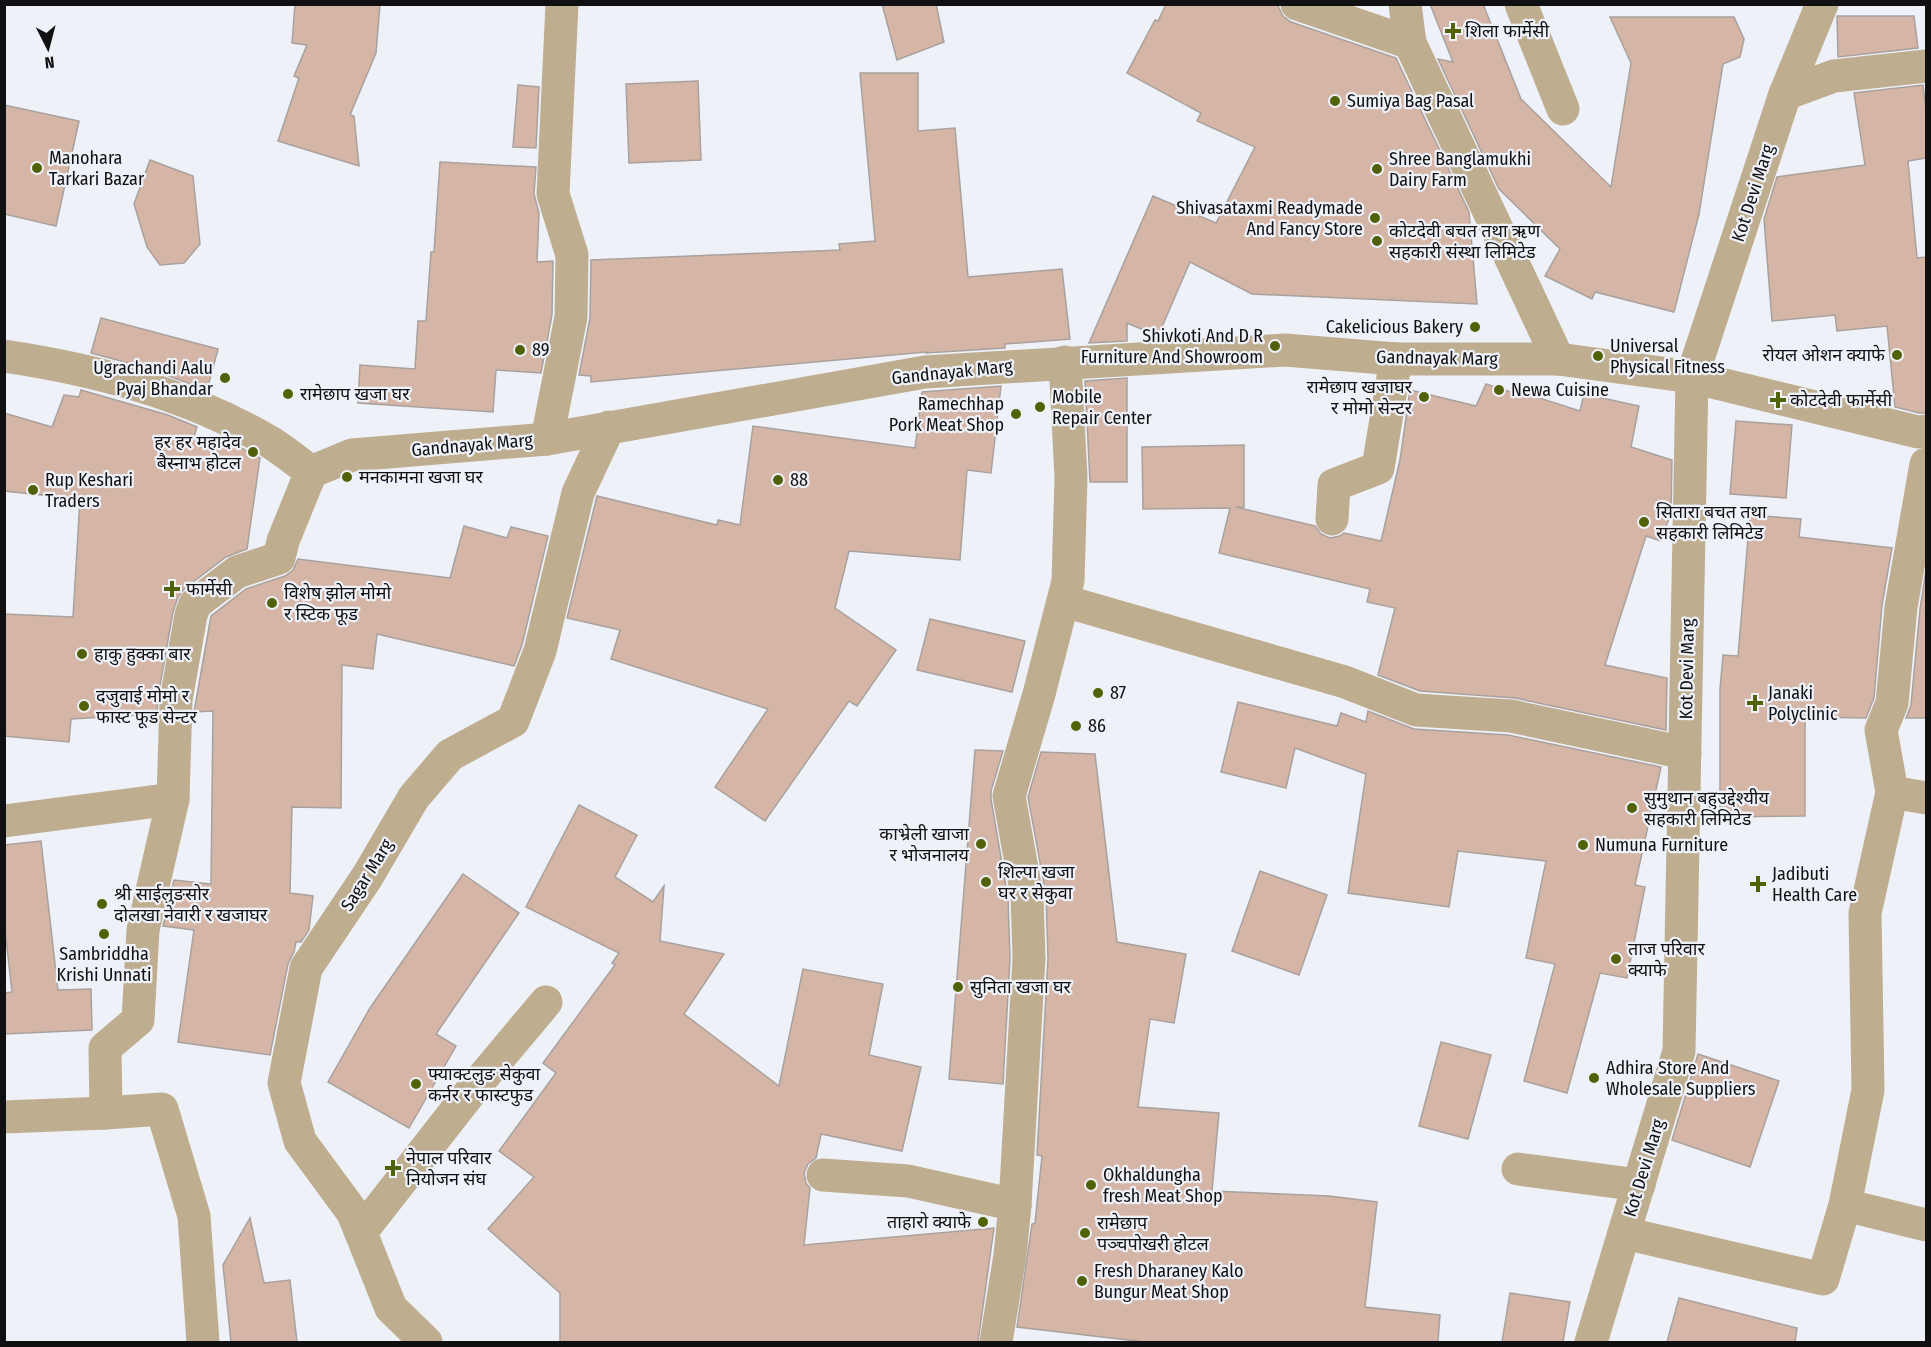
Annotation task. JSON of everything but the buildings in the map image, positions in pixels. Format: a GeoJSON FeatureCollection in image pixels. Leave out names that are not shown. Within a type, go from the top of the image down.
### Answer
{"type":"FeatureCollection","features":[{"type":"Feature","properties":{"kind":"street"},"geometry":{"type":"LineString","coordinates":[[547,439],[571,317],[572,255],[553,194],[562,4]]}},
{"type":"Feature","properties":{"kind":"street"},"geometry":{"type":"LineString","coordinates":[[1297,4],[1410,44]]}},
{"type":"Feature","properties":{"kind":"street"},"geometry":{"type":"LineString","coordinates":[[1405,4],[1410,44],[1558,359]]}},
{"type":"Feature","properties":{"kind":"street"},"geometry":{"type":"LineString","coordinates":[[1521,4],[1563,109]]}},
{"type":"Feature","properties":{"kind":"street","name":"Kot Devi Marg"},"geometry":{"type":"LineString","coordinates":[[1591,1342],[1679,1051],[1692,377],[1785,94],[1822,4]]}},
{"type":"Feature","properties":{"kind":"street"},"geometry":{"type":"LineString","coordinates":[[1785,94],[1834,76],[1926,66]]}},
{"type":"Feature","properties":{"kind":"street","name":"Gandnayak Marg"},"geometry":{"type":"LineString","coordinates":[[311,472],[352,454],[547,439],[925,372],[1286,350],[1396,359],[1558,359],[1692,377],[1924,437]]}},
{"type":"Feature","properties":{"kind":"street"},"geometry":{"type":"LineString","coordinates":[[4,356],[120,379],[214,413],[272,443],[311,472],[283,541],[279,558],[237,572],[195,604],[191,615],[176,700],[173,799],[143,930],[138,1020],[105,1048],[106,1113]]}},
{"type":"Feature","properties":{"kind":"street"},"geometry":{"type":"LineString","coordinates":[[1332,519],[1334,485],[1378,468],[1396,359]]}},
{"type":"Feature","properties":{"kind":"street"},"geometry":{"type":"LineString","coordinates":[[996,1342],[1010,1255],[1015,1205],[1029,958],[1027,896],[1009,796],[1068,581],[1071,477],[1065,362]]}},
{"type":"Feature","properties":{"kind":"street","name":"Sagar Marg"},"geometry":{"type":"LineString","coordinates":[[426,1342],[391,1308],[353,1213],[300,1141],[284,1083],[306,968],[368,877],[414,797],[450,755],[513,721],[540,651],[578,493],[609,427]]}},
{"type":"Feature","properties":{"kind":"street"},"geometry":{"type":"LineString","coordinates":[[1624,1233],[1823,1279],[1845,1205],[1868,1089],[1864,914],[1892,792],[1881,730],[1892,703],[1901,607],[1926,464]]}},
{"type":"Feature","properties":{"kind":"street"},"geometry":{"type":"LineString","coordinates":[[1064,601],[1345,682],[1416,710],[1511,716],[1685,753]]}},
{"type":"Feature","properties":{"kind":"street"},"geometry":{"type":"LineString","coordinates":[[1892,792],[1926,798]]}},
{"type":"Feature","properties":{"kind":"street"},"geometry":{"type":"LineString","coordinates":[[4,820],[173,799]]}},
{"type":"Feature","properties":{"kind":"street"},"geometry":{"type":"LineString","coordinates":[[361,1232],[473,1089],[546,1002]]}},
{"type":"Feature","properties":{"kind":"street"},"geometry":{"type":"LineString","coordinates":[[4,1117],[162,1109],[194,1216],[203,1342]]}},
{"type":"Feature","properties":{"kind":"street"},"geometry":{"type":"LineString","coordinates":[[1518,1169],[1639,1185]]}},
{"type":"Feature","properties":{"kind":"street"},"geometry":{"type":"LineString","coordinates":[[823,1175],[908,1181],[1015,1205]]}},
{"type":"Feature","properties":{"kind":"street"},"geometry":{"type":"LineString","coordinates":[[1845,1205],[1926,1225]]}},
{"type":"Feature","properties":{"kind":"place","name":"शिला फार्मेसी"},"geometry":{"type":"Point","coordinates":[1453,31]}},
{"type":"Feature","properties":{"kind":"place","name":"Sumiya Bag Pasal"},"geometry":{"type":"Point","coordinates":[1335,101]}},
{"type":"Feature","properties":{"kind":"place","name":"Manohara Tarkari Bazar"},"geometry":{"type":"Point","coordinates":[37,168]}},
{"type":"Feature","properties":{"kind":"place","name":"Shree Banglamukhi Dairy Farm"},"geometry":{"type":"Point","coordinates":[1377,169]}},
{"type":"Feature","properties":{"kind":"place","name":"Shivasataxmi Readymade And Fancy Store"},"geometry":{"type":"Point","coordinates":[1375,218]}},
{"type":"Feature","properties":{"kind":"place","name":"कोटदेवी बचत तथा ऋण सहकारी संस्था लिमिटेड"},"geometry":{"type":"Point","coordinates":[1377,241]}},
{"type":"Feature","properties":{"kind":"place","name":"Cakelicious Bakery"},"geometry":{"type":"Point","coordinates":[1475,327]}},
{"type":"Feature","properties":{"kind":"place","name":"Shivkoti And D R Furniture And Showroom"},"geometry":{"type":"Point","coordinates":[1275,346]}},
{"type":"Feature","properties":{"kind":"place","name":"89"},"geometry":{"type":"Point","coordinates":[520,350]}},
{"type":"Feature","properties":{"kind":"place","name":"रोयल ओशन क्याफे"},"geometry":{"type":"Point","coordinates":[1897,355]}},
{"type":"Feature","properties":{"kind":"place","name":"Universal Physical Fitness"},"geometry":{"type":"Point","coordinates":[1598,356]}},
{"type":"Feature","properties":{"kind":"place","name":"Ugrachandi Aalu Pyaj Bhandar"},"geometry":{"type":"Point","coordinates":[225,378]}},
{"type":"Feature","properties":{"kind":"place","name":"Newa Cuisine"},"geometry":{"type":"Point","coordinates":[1499,390]}},
{"type":"Feature","properties":{"kind":"place","name":"रामेछाप खजा घर"},"geometry":{"type":"Point","coordinates":[288,394]}},
{"type":"Feature","properties":{"kind":"place","name":"रामेछाप खजाघर र मोमो सेन्टर"},"geometry":{"type":"Point","coordinates":[1424,397]}},
{"type":"Feature","properties":{"kind":"place","name":"कोटदेवी फार्मेसी"},"geometry":{"type":"Point","coordinates":[1778,400]}},
{"type":"Feature","properties":{"kind":"place","name":"Mobile Repair Center"},"geometry":{"type":"Point","coordinates":[1040,407]}},
{"type":"Feature","properties":{"kind":"place","name":"Ramechhap Pork Meat Shop"},"geometry":{"type":"Point","coordinates":[1016,414]}},
{"type":"Feature","properties":{"kind":"place","name":"हर हर महादेव बैस्नाभ होटल"},"geometry":{"type":"Point","coordinates":[253,452]}},
{"type":"Feature","properties":{"kind":"place","name":"मनकामना खजा घर"},"geometry":{"type":"Point","coordinates":[347,477]}},
{"type":"Feature","properties":{"kind":"place","name":"88"},"geometry":{"type":"Point","coordinates":[778,480]}},
{"type":"Feature","properties":{"kind":"place","name":"Rup Keshari Traders"},"geometry":{"type":"Point","coordinates":[33,490]}},
{"type":"Feature","properties":{"kind":"place","name":"सितारा बचत तथा सहकारी लिमिटेड"},"geometry":{"type":"Point","coordinates":[1644,522]}},
{"type":"Feature","properties":{"kind":"place","name":"फार्मेसी"},"geometry":{"type":"Point","coordinates":[172,589]}},
{"type":"Feature","properties":{"kind":"place","name":"विशेष झोल मोमो र स्टिक फूड"},"geometry":{"type":"Point","coordinates":[272,603]}},
{"type":"Feature","properties":{"kind":"place","name":"हाकु हुक्का बार"},"geometry":{"type":"Point","coordinates":[82,654]}},
{"type":"Feature","properties":{"kind":"place","name":"87"},"geometry":{"type":"Point","coordinates":[1098,693]}},
{"type":"Feature","properties":{"kind":"place","name":"Janaki Polyclinic"},"geometry":{"type":"Point","coordinates":[1755,703]}},
{"type":"Feature","properties":{"kind":"place","name":"दजुवाई मोमो र फास्ट फूड सेन्टर"},"geometry":{"type":"Point","coordinates":[84,706]}},
{"type":"Feature","properties":{"kind":"place","name":"86"},"geometry":{"type":"Point","coordinates":[1076,726]}},
{"type":"Feature","properties":{"kind":"place","name":"सुमुथान बहुउद्देश्यीय सहकारी लिमिटेड"},"geometry":{"type":"Point","coordinates":[1632,808]}},
{"type":"Feature","properties":{"kind":"place","name":"काभ्रेली खाजा र भोजनालय"},"geometry":{"type":"Point","coordinates":[981,844]}},
{"type":"Feature","properties":{"kind":"place","name":"Numuna Furniture"},"geometry":{"type":"Point","coordinates":[1583,845]}},
{"type":"Feature","properties":{"kind":"place","name":"शिल्पा खजा घर र सेकुवा"},"geometry":{"type":"Point","coordinates":[986,882]}},
{"type":"Feature","properties":{"kind":"place","name":"Jadibuti Health Care"},"geometry":{"type":"Point","coordinates":[1758,884]}},
{"type":"Feature","properties":{"kind":"place","name":"श्री साईलुङसोर दोलखा नेवारी र खजाघर"},"geometry":{"type":"Point","coordinates":[102,904]}},
{"type":"Feature","properties":{"kind":"place","name":"Sambriddha Krishi Unnati"},"geometry":{"type":"Point","coordinates":[104,934]}},
{"type":"Feature","properties":{"kind":"place","name":"ताज परिवार क्याफे"},"geometry":{"type":"Point","coordinates":[1616,959]}},
{"type":"Feature","properties":{"kind":"place","name":"सुनिता खजा घर"},"geometry":{"type":"Point","coordinates":[958,987]}},
{"type":"Feature","properties":{"kind":"place","name":"Adhira Store And Wholesale Suppliers"},"geometry":{"type":"Point","coordinates":[1594,1078]}},
{"type":"Feature","properties":{"kind":"place","name":"फ्याक्टलुङ सेकुवा कर्नर र फास्टफुड"},"geometry":{"type":"Point","coordinates":[416,1084]}},
{"type":"Feature","properties":{"kind":"place","name":"नेपाल परिवार नियोजन संघ"},"geometry":{"type":"Point","coordinates":[393,1168]}},
{"type":"Feature","properties":{"kind":"place","name":"Okhaldungha fresh Meat Shop"},"geometry":{"type":"Point","coordinates":[1091,1185]}},
{"type":"Feature","properties":{"kind":"place","name":"ताहारो क्याफे"},"geometry":{"type":"Point","coordinates":[983,1222]}},
{"type":"Feature","properties":{"kind":"place","name":"रामेछाप पञ्चपोखरी होटल"},"geometry":{"type":"Point","coordinates":[1085,1233]}},
{"type":"Feature","properties":{"kind":"place","name":"Fresh Dharaney Kalo Bungur Meat Shop"},"geometry":{"type":"Point","coordinates":[1082,1281]}}]}
